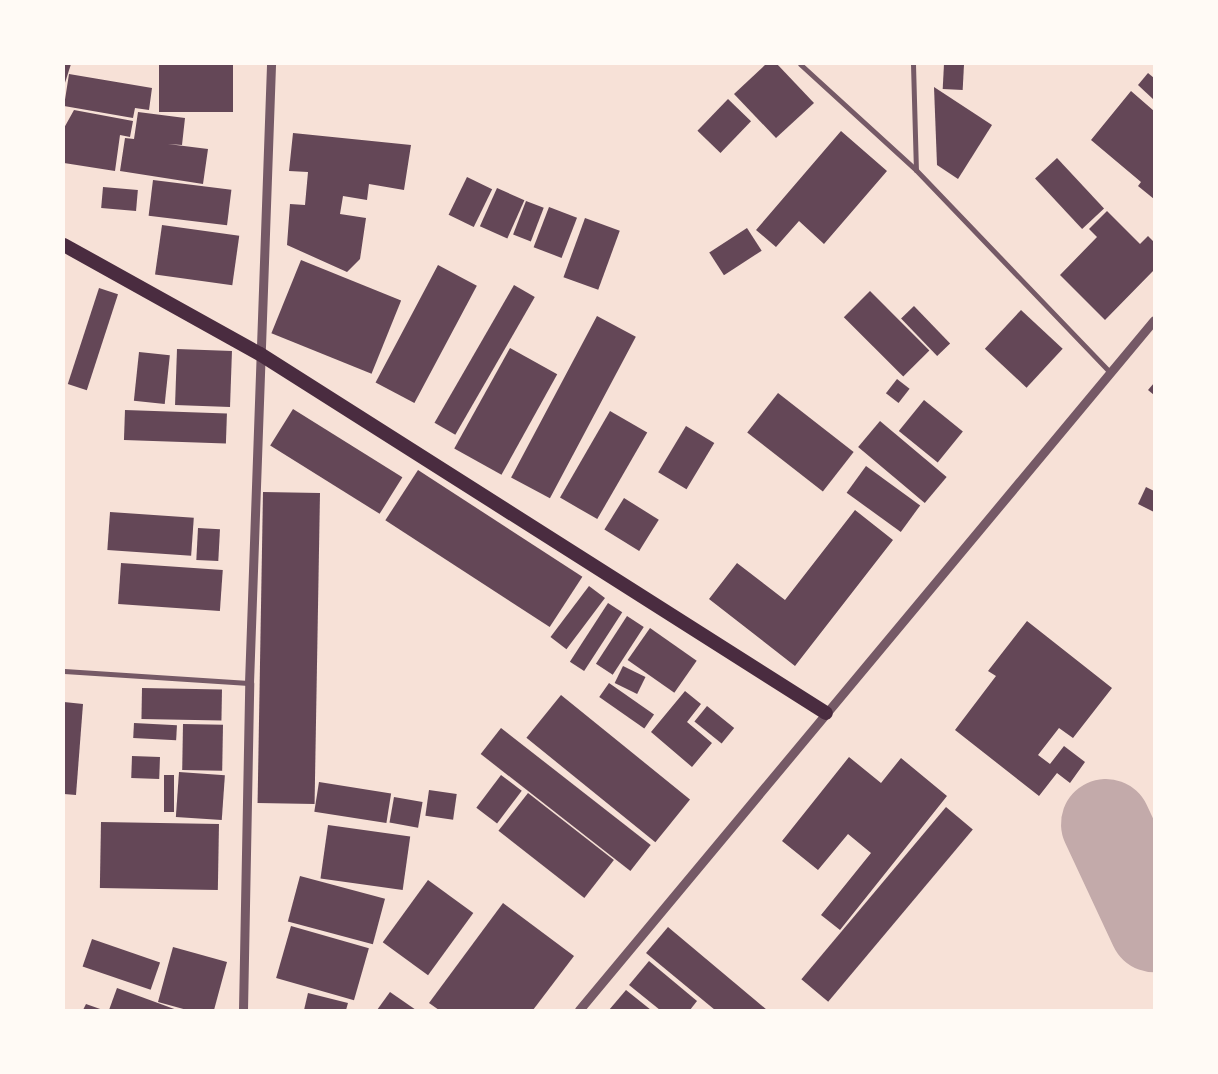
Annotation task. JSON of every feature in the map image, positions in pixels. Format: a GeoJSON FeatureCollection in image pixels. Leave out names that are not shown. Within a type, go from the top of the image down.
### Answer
{"type":"FeatureCollection","features":[{"type":"Feature","properties":{"kind":"highway"},"geometry":{"type":"LineString","coordinates":[[64,245],[260,354],[826,714]]}},
{"type":"Feature","properties":{"kind":"street"},"geometry":{"type":"LineString","coordinates":[[243,1010],[249,683],[271,64]]}},
{"type":"Feature","properties":{"kind":"street"},"geometry":{"type":"LineString","coordinates":[[800,64],[916,170],[1112,373]]}},
{"type":"Feature","properties":{"kind":"street"},"geometry":{"type":"LineString","coordinates":[[913,64],[916,170]]}},
{"type":"Feature","properties":{"kind":"street"},"geometry":{"type":"LineString","coordinates":[[579,1010],[1112,373],[1154,320]]}},
{"type":"Feature","properties":{"kind":"street"},"geometry":{"type":"LineString","coordinates":[[64,671],[249,683]]}},
{"type":"Feature","properties":{"kind":"building"},"geometry":{"type":"Polygon","coordinates":[[[64,64],[71,64],[64,86],[64,64]]]}},
{"type":"Feature","properties":{"kind":"building"},"geometry":{"type":"Polygon","coordinates":[[[159,64],[233,64],[233,112],[159,112],[159,64]]]}},
{"type":"Feature","properties":{"kind":"building"},"geometry":{"type":"Polygon","coordinates":[[[766,64],[777,64],[814,103],[776,138],[734,94],[766,64]]]}},
{"type":"Feature","properties":{"kind":"building"},"geometry":{"type":"Polygon","coordinates":[[[944,64],[964,65],[963,90],[943,89],[944,64]]]}},
{"type":"Feature","properties":{"kind":"building"},"geometry":{"type":"Polygon","coordinates":[[[1148,73],[1154,78],[1154,100],[1138,85],[1148,73]]]}},
{"type":"Feature","properties":{"kind":"building"},"geometry":{"type":"Polygon","coordinates":[[[69,74],[152,88],[149,110],[135,108],[133,118],[64,106],[69,74]]]}},
{"type":"Feature","properties":{"kind":"building"},"geometry":{"type":"Polygon","coordinates":[[[934,87],[992,125],[958,179],[937,165],[934,87]]]}},
{"type":"Feature","properties":{"kind":"building"},"geometry":{"type":"Polygon","coordinates":[[[1131,91],[1154,111],[1154,199],[1138,186],[1141,182],[1091,140],[1131,91]]]}},
{"type":"Feature","properties":{"kind":"building"},"geometry":{"type":"Polygon","coordinates":[[[728,99],[751,121],[720,153],[697,131],[728,99]]]}},
{"type":"Feature","properties":{"kind":"building"},"geometry":{"type":"Polygon","coordinates":[[[74,110],[133,121],[130,137],[120,135],[115,171],[64,163],[64,128],[74,110]]]}},
{"type":"Feature","properties":{"kind":"building"},"geometry":{"type":"Polygon","coordinates":[[[138,112],[185,118],[182,145],[168,144],[208,149],[203,184],[120,171],[125,138],[134,139],[138,112]]]}},
{"type":"Feature","properties":{"kind":"building"},"geometry":{"type":"Polygon","coordinates":[[[841,131],[887,171],[824,244],[799,221],[776,247],[756,230],[841,131]]]}},
{"type":"Feature","properties":{"kind":"building"},"geometry":{"type":"Polygon","coordinates":[[[293,133],[411,145],[404,190],[369,184],[367,200],[343,196],[340,214],[366,218],[360,259],[347,272],[287,245],[290,204],[305,205],[308,172],[289,171],[293,133]]]}},
{"type":"Feature","properties":{"kind":"building"},"geometry":{"type":"Polygon","coordinates":[[[1057,158],[1104,208],[1082,229],[1035,178],[1057,158]]]}},
{"type":"Feature","properties":{"kind":"building"},"geometry":{"type":"Polygon","coordinates":[[[467,177],[492,189],[474,227],[449,215],[467,177]]]}},
{"type":"Feature","properties":{"kind":"building"},"geometry":{"type":"Polygon","coordinates":[[[153,180],[231,190],[227,225],[149,216],[153,180]]]}},
{"type":"Feature","properties":{"kind":"building"},"geometry":{"type":"Polygon","coordinates":[[[103,187],[138,190],[136,211],[101,208],[103,187]]]}},
{"type":"Feature","properties":{"kind":"building"},"geometry":{"type":"Polygon","coordinates":[[[497,188],[524,200],[507,239],[480,226],[497,188]]]}},
{"type":"Feature","properties":{"kind":"building"},"geometry":{"type":"Polygon","coordinates":[[[526,201],[544,208],[531,241],[513,235],[526,201]]]}},
{"type":"Feature","properties":{"kind":"building"},"geometry":{"type":"Polygon","coordinates":[[[549,207],[577,218],[562,258],[534,247],[549,207]]]}},
{"type":"Feature","properties":{"kind":"building"},"geometry":{"type":"Polygon","coordinates":[[[1107,211],[1140,244],[1148,236],[1154,242],[1154,270],[1105,320],[1060,275],[1097,237],[1089,229],[1107,211]]]}},
{"type":"Feature","properties":{"kind":"building"},"geometry":{"type":"Polygon","coordinates":[[[585,218],[620,231],[598,290],[563,277],[585,218]]]}},
{"type":"Feature","properties":{"kind":"building"},"geometry":{"type":"Polygon","coordinates":[[[162,225],[239,236],[232,285],[155,275],[162,225]]]}},
{"type":"Feature","properties":{"kind":"building"},"geometry":{"type":"Polygon","coordinates":[[[747,228],[762,251],[724,275],[709,253],[747,228]]]}},
{"type":"Feature","properties":{"kind":"building"},"geometry":{"type":"Polygon","coordinates":[[[301,260],[401,300],[372,374],[271,333],[301,260]]]}},
{"type":"Feature","properties":{"kind":"building"},"geometry":{"type":"Polygon","coordinates":[[[438,265],[477,286],[414,403],[376,382],[438,265]]]}},
{"type":"Feature","properties":{"kind":"building"},"geometry":{"type":"Polygon","coordinates":[[[514,285],[535,297],[455,435],[434,423],[514,285]]]}},
{"type":"Feature","properties":{"kind":"building"},"geometry":{"type":"Polygon","coordinates":[[[99,288],[118,294],[87,390],[68,384],[99,288]]]}},
{"type":"Feature","properties":{"kind":"building"},"geometry":{"type":"Polygon","coordinates":[[[870,291],[929,350],[903,377],[844,317],[870,291]]]}},
{"type":"Feature","properties":{"kind":"building"},"geometry":{"type":"Polygon","coordinates":[[[914,306],[950,343],[937,356],[901,319],[914,306]]]}},
{"type":"Feature","properties":{"kind":"building"},"geometry":{"type":"Polygon","coordinates":[[[1021,310],[1063,349],[1027,388],[985,349],[1021,310]]]}},
{"type":"Feature","properties":{"kind":"building"},"geometry":{"type":"Polygon","coordinates":[[[597,316],[636,337],[550,498],[511,478],[597,316]]]}},
{"type":"Feature","properties":{"kind":"building"},"geometry":{"type":"Polygon","coordinates":[[[510,348],[557,374],[501,475],[454,449],[510,348]]]}},
{"type":"Feature","properties":{"kind":"building"},"geometry":{"type":"Polygon","coordinates":[[[177,349],[232,351],[230,407],[175,405],[177,349]]]}},
{"type":"Feature","properties":{"kind":"building"},"geometry":{"type":"Polygon","coordinates":[[[139,352],[170,355],[165,404],[134,401],[139,352]]]}},
{"type":"Feature","properties":{"kind":"building"},"geometry":{"type":"Polygon","coordinates":[[[897,379],[910,389],[899,403],[886,393],[897,379]]]}},
{"type":"Feature","properties":{"kind":"building"},"geometry":{"type":"Polygon","coordinates":[[[1154,383],[1154,395],[1148,390],[1154,383]]]}},
{"type":"Feature","properties":{"kind":"building"},"geometry":{"type":"Polygon","coordinates":[[[778,393],[854,452],[823,492],[747,432],[778,393]]]}},
{"type":"Feature","properties":{"kind":"building"},"geometry":{"type":"Polygon","coordinates":[[[924,400],[963,431],[938,463],[899,431],[924,400]]]}},
{"type":"Feature","properties":{"kind":"building"},"geometry":{"type":"Polygon","coordinates":[[[293,409],[402,477],[380,514],[270,445],[293,409]]]}},
{"type":"Feature","properties":{"kind":"building"},"geometry":{"type":"Polygon","coordinates":[[[125,410],[227,414],[226,444],[124,440],[125,410]]]}},
{"type":"Feature","properties":{"kind":"building"},"geometry":{"type":"Polygon","coordinates":[[[610,411],[647,432],[597,519],[560,498],[610,411]]]}},
{"type":"Feature","properties":{"kind":"building"},"geometry":{"type":"Polygon","coordinates":[[[880,421],[947,477],[925,503],[858,447],[880,421]]]}},
{"type":"Feature","properties":{"kind":"building"},"geometry":{"type":"Polygon","coordinates":[[[686,426],[714,443],[686,489],[658,472],[686,426]]]}},
{"type":"Feature","properties":{"kind":"building"},"geometry":{"type":"Polygon","coordinates":[[[866,466],[920,505],[901,532],[847,493],[866,466]]]}},
{"type":"Feature","properties":{"kind":"building"},"geometry":{"type":"Polygon","coordinates":[[[418,470],[582,577],[550,627],[385,520],[418,470]]]}},
{"type":"Feature","properties":{"kind":"building"},"geometry":{"type":"Polygon","coordinates":[[[1146,487],[1154,491],[1154,512],[1138,504],[1146,487]]]}},
{"type":"Feature","properties":{"kind":"building"},"geometry":{"type":"Polygon","coordinates":[[[263,492],[320,493],[315,804],[258,803],[263,492]]]}},
{"type":"Feature","properties":{"kind":"building"},"geometry":{"type":"Polygon","coordinates":[[[624,498],[659,520],[639,551],[604,529],[624,498]]]}},
{"type":"Feature","properties":{"kind":"building"},"geometry":{"type":"Polygon","coordinates":[[[855,510],[893,540],[795,666],[709,599],[737,563],[785,600],[855,510]]]}},
{"type":"Feature","properties":{"kind":"building"},"geometry":{"type":"Polygon","coordinates":[[[110,512],[194,518],[191,556],[107,550],[110,512]]]}},
{"type":"Feature","properties":{"kind":"building"},"geometry":{"type":"Polygon","coordinates":[[[198,528],[220,529],[218,561],[196,560],[198,528]]]}},
{"type":"Feature","properties":{"kind":"building"},"geometry":{"type":"Polygon","coordinates":[[[121,563],[223,570],[220,611],[118,604],[121,563]]]}},
{"type":"Feature","properties":{"kind":"building"},"geometry":{"type":"Polygon","coordinates":[[[589,586],[605,598],[566,649],[550,637],[589,586]]]}},
{"type":"Feature","properties":{"kind":"building"},"geometry":{"type":"Polygon","coordinates":[[[608,603],[622,612],[584,671],[570,662],[608,603]]]}},
{"type":"Feature","properties":{"kind":"building"},"geometry":{"type":"Polygon","coordinates":[[[627,616],[644,627],[613,675],[596,664],[627,616]]]}},
{"type":"Feature","properties":{"kind":"building"},"geometry":{"type":"Polygon","coordinates":[[[1027,621],[1112,688],[1073,738],[1059,728],[1038,755],[1050,764],[1064,746],[1085,762],[1070,783],[1057,773],[1039,796],[955,730],[996,676],[988,671],[1027,621]]]}},
{"type":"Feature","properties":{"kind":"building"},"geometry":{"type":"Polygon","coordinates":[[[650,628],[697,661],[674,693],[628,660],[650,628]]]}},
{"type":"Feature","properties":{"kind":"building"},"geometry":{"type":"Polygon","coordinates":[[[623,666],[645,677],[637,694],[615,683],[623,666]]]}},
{"type":"Feature","properties":{"kind":"building"},"geometry":{"type":"Polygon","coordinates":[[[609,683],[654,715],[644,728],[599,697],[609,683]]]}},
{"type":"Feature","properties":{"kind":"building"},"geometry":{"type":"Polygon","coordinates":[[[142,688],[222,689],[221,720],[141,719],[142,688]]]}},
{"type":"Feature","properties":{"kind":"building"},"geometry":{"type":"Polygon","coordinates":[[[685,691],[701,704],[687,722],[712,743],[692,767],[651,732],[685,691]]]}},
{"type":"Feature","properties":{"kind":"building"},"geometry":{"type":"Polygon","coordinates":[[[561,695],[690,799],[655,842],[526,738],[561,695]]]}},
{"type":"Feature","properties":{"kind":"building"},"geometry":{"type":"Polygon","coordinates":[[[64,702],[83,704],[76,795],[64,794],[64,702]]]}},
{"type":"Feature","properties":{"kind":"building"},"geometry":{"type":"Polygon","coordinates":[[[707,706],[734,728],[722,744],[694,722],[707,706]]]}},
{"type":"Feature","properties":{"kind":"building"},"geometry":{"type":"Polygon","coordinates":[[[134,723],[177,725],[176,740],[133,738],[134,723]]]}},
{"type":"Feature","properties":{"kind":"building"},"geometry":{"type":"Polygon","coordinates":[[[183,724],[223,725],[222,771],[182,770],[183,724]]]}},
{"type":"Feature","properties":{"kind":"building"},"geometry":{"type":"Polygon","coordinates":[[[501,728],[651,845],[630,871],[481,754],[501,728]]]}},
{"type":"Feature","properties":{"kind":"building"},"geometry":{"type":"Polygon","coordinates":[[[132,756],[160,757],[159,779],[131,778],[132,756]]]}},
{"type":"Feature","properties":{"kind":"building"},"geometry":{"type":"Polygon","coordinates":[[[849,757],[881,783],[901,758],[947,796],[840,930],[821,915],[871,853],[848,834],[818,870],[782,841],[849,757]]]}},
{"type":"Feature","properties":{"kind":"building"},"geometry":{"type":"Polygon","coordinates":[[[179,772],[225,775],[222,820],[176,817],[179,772]]]}},
{"type":"Feature","properties":{"kind":"building"},"geometry":{"type":"Polygon","coordinates":[[[164,775],[174,775],[174,812],[164,812],[164,775]]]}},
{"type":"Feature","properties":{"kind":"building"},"geometry":{"type":"Polygon","coordinates":[[[501,775],[522,791],[497,823],[476,808],[501,775]]]}},
{"type":"Feature","properties":{"kind":"building"},"geometry":{"type":"Polygon","coordinates":[[[319,782],[391,793],[386,823],[314,812],[319,782]]]}},
{"type":"Feature","properties":{"kind":"building"},"geometry":{"type":"Polygon","coordinates":[[[429,790],[457,794],[453,820],[425,816],[429,790]]]}},
{"type":"Feature","properties":{"kind":"building"},"geometry":{"type":"Polygon","coordinates":[[[528,793],[614,860],[584,898],[498,831],[528,793]]]}},
{"type":"Feature","properties":{"kind":"building"},"geometry":{"type":"Polygon","coordinates":[[[394,797],[423,802],[418,828],[389,823],[394,797]]]}},
{"type":"Feature","properties":{"kind":"building"},"geometry":{"type":"Polygon","coordinates":[[[946,807],[973,829],[828,1002],[801,979],[946,807]]]}},
{"type":"Feature","properties":{"kind":"building"},"geometry":{"type":"Polygon","coordinates":[[[101,822],[219,824],[218,890],[100,888],[101,822]]]}},
{"type":"Feature","properties":{"kind":"building"},"geometry":{"type":"Polygon","coordinates":[[[328,825],[410,837],[403,890],[320,878],[328,825]]]}},
{"type":"Feature","properties":{"kind":"building"},"geometry":{"type":"Polygon","coordinates":[[[300,876],[385,899],[373,944],[288,921],[300,876]]]}},
{"type":"Feature","properties":{"kind":"building"},"geometry":{"type":"Polygon","coordinates":[[[428,880],[473,913],[428,975],[383,942],[428,880]]]}},
{"type":"Feature","properties":{"kind":"building"},"geometry":{"type":"Polygon","coordinates":[[[503,903],[574,956],[533,1010],[439,1010],[429,1003],[503,903]]]}},
{"type":"Feature","properties":{"kind":"building"},"geometry":{"type":"Polygon","coordinates":[[[291,926],[369,948],[354,1000],[276,978],[291,926]]]}},
{"type":"Feature","properties":{"kind":"building"},"geometry":{"type":"Polygon","coordinates":[[[668,927],[767,1010],[715,1010],[646,953],[668,927]]]}},
{"type":"Feature","properties":{"kind":"building"},"geometry":{"type":"Polygon","coordinates":[[[92,939],[160,962],[151,990],[83,966],[92,939]]]}},
{"type":"Feature","properties":{"kind":"building"},"geometry":{"type":"Polygon","coordinates":[[[173,947],[227,962],[214,1010],[187,1010],[158,1002],[173,947]]]}},
{"type":"Feature","properties":{"kind":"building"},"geometry":{"type":"Polygon","coordinates":[[[649,961],[697,1001],[690,1010],[660,1010],[629,985],[649,961]]]}},
{"type":"Feature","properties":{"kind":"building"},"geometry":{"type":"Polygon","coordinates":[[[117,988],[177,1010],[109,1010],[117,988]]]}},
{"type":"Feature","properties":{"kind":"building"},"geometry":{"type":"Polygon","coordinates":[[[626,990],[651,1010],[609,1010],[626,990]]]}},
{"type":"Feature","properties":{"kind":"building"},"geometry":{"type":"Polygon","coordinates":[[[390,992],[416,1010],[377,1010],[390,992]]]}},
{"type":"Feature","properties":{"kind":"building"},"geometry":{"type":"Polygon","coordinates":[[[308,993],[348,1003],[346,1010],[304,1010],[308,993]]]}},
{"type":"Feature","properties":{"kind":"building"},"geometry":{"type":"Polygon","coordinates":[[[86,1004],[103,1010],[83,1010],[86,1004]]]}},
{"type":"Feature","properties":{"kind":"taxiway"},"geometry":{"type":"LineString","coordinates":[[1106,824],[1154,927]]}}]}
